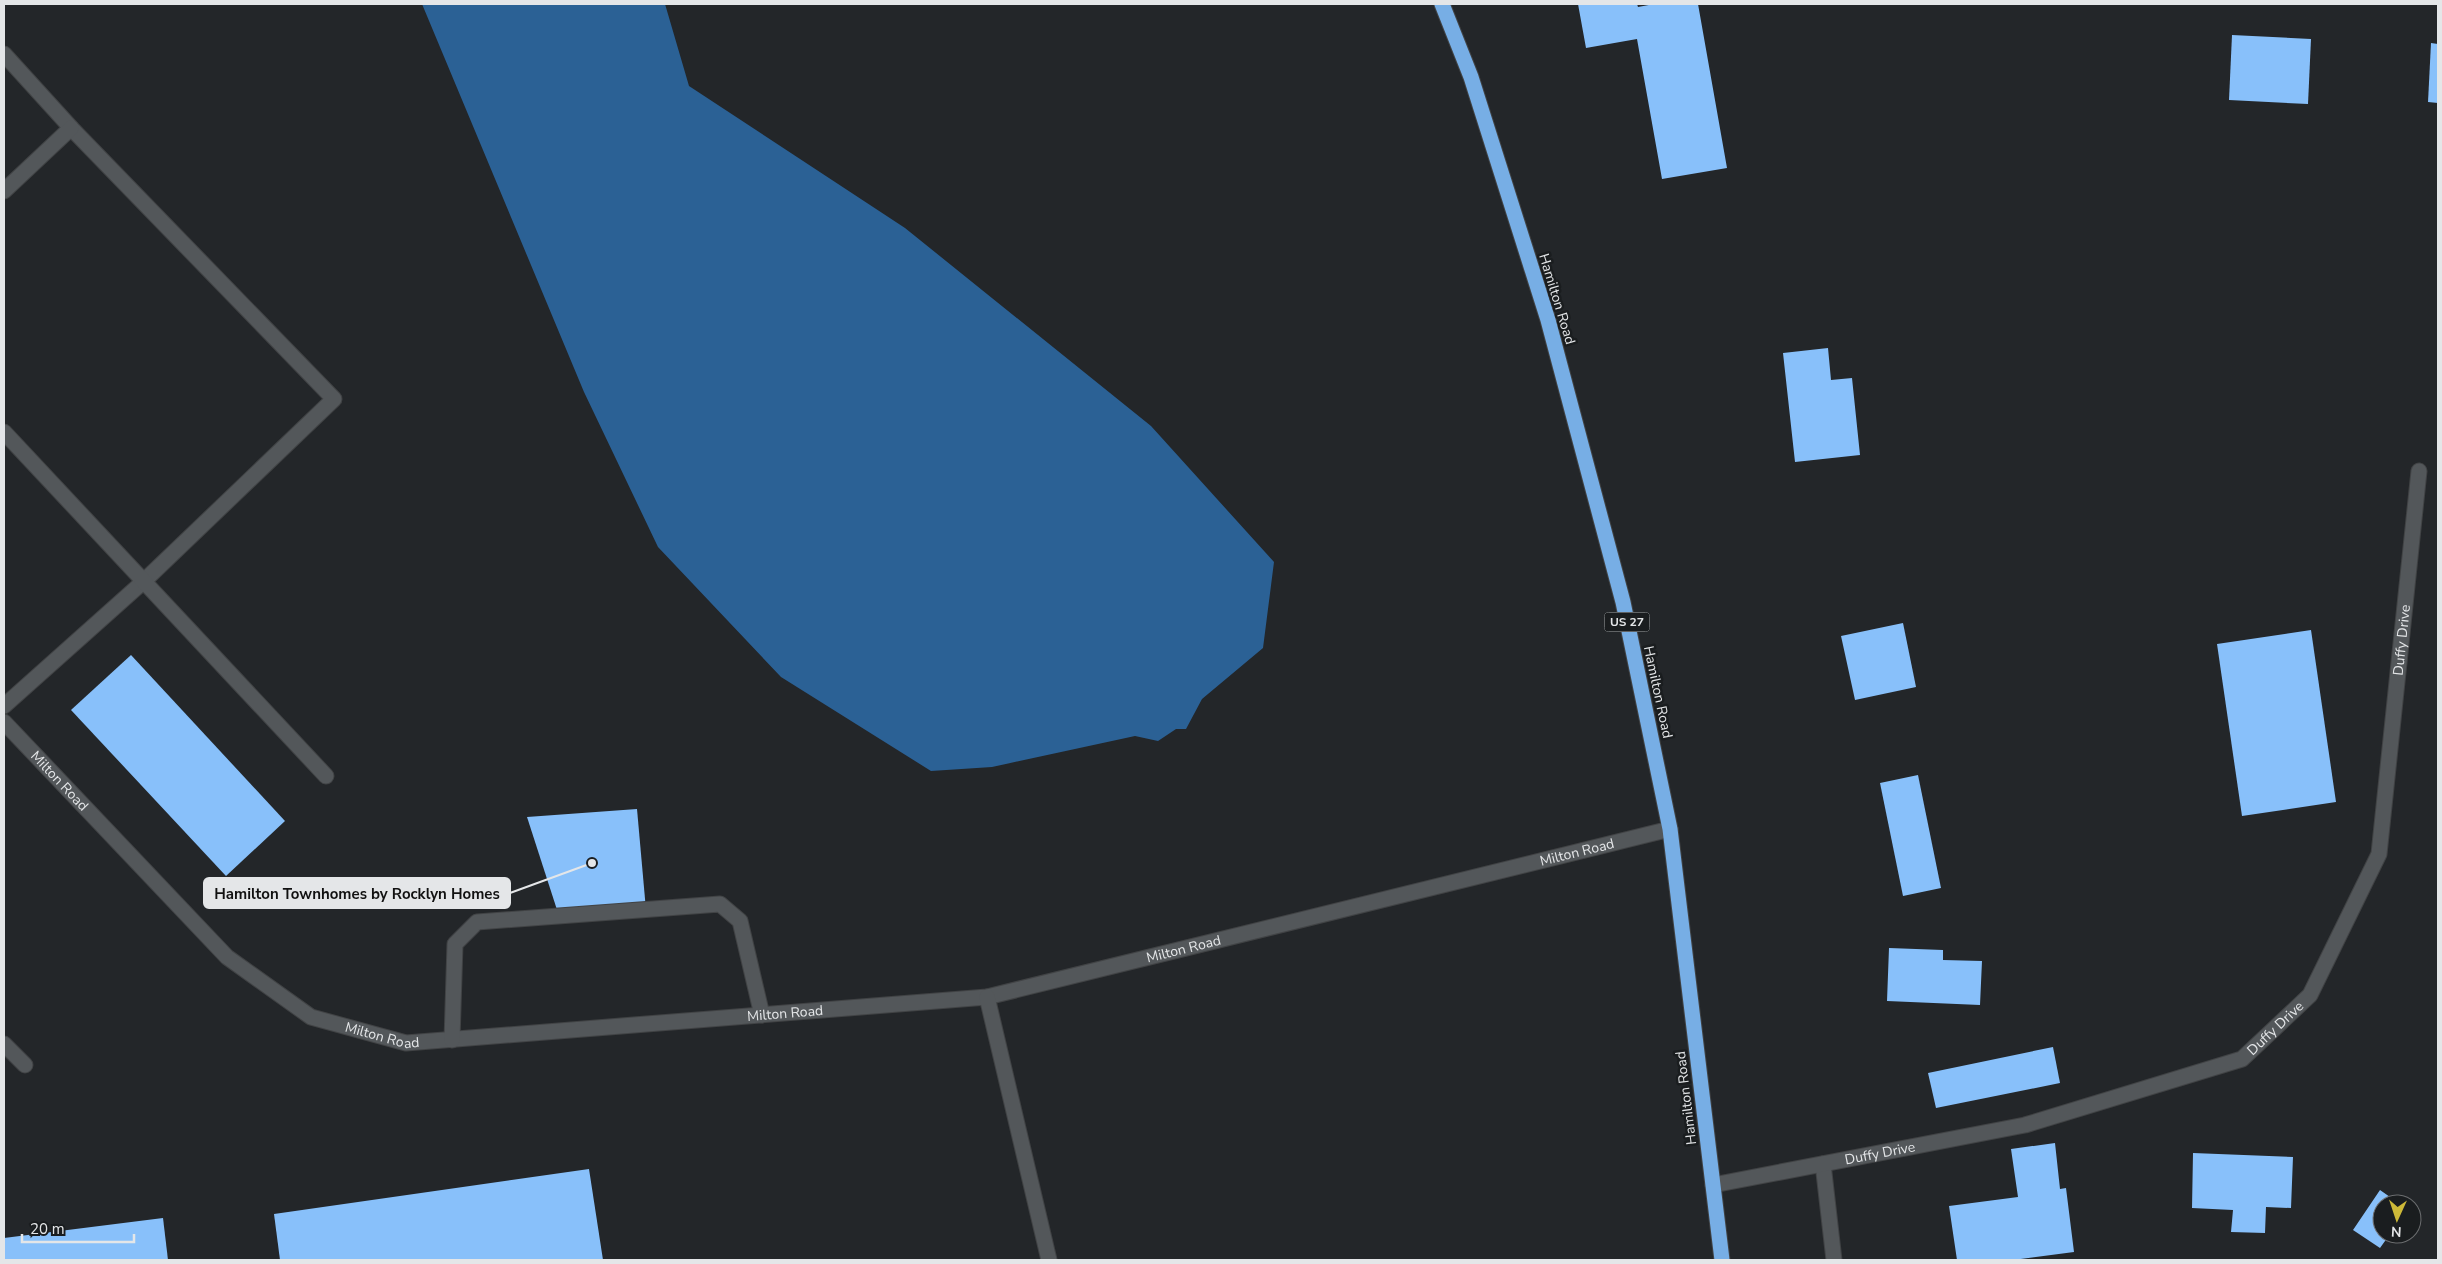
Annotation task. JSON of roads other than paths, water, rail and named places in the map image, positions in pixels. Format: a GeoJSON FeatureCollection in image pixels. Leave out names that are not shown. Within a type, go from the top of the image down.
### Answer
{"type":"FeatureCollection","features":[{"type":"Feature","properties":{"kind":"highway","name":"Hamilton Road"},"geometry":{"type":"LineString","coordinates":[[1442,4],[1471,77],[1548,320],[1623,602],[1670,829],[1722,1260]]}},
{"type":"Feature","properties":{"kind":"street"},"geometry":{"type":"LineString","coordinates":[[4,54],[71,128],[334,399],[144,581],[4,706]]}},
{"type":"Feature","properties":{"kind":"street"},"geometry":{"type":"LineString","coordinates":[[4,190],[71,128]]}},
{"type":"Feature","properties":{"kind":"street"},"geometry":{"type":"LineString","coordinates":[[4,432],[326,776]]}},
{"type":"Feature","properties":{"kind":"street","name":"Duffy Drive"},"geometry":{"type":"LineString","coordinates":[[1713,1185],[2025,1125],[2242,1059],[2310,996],[2379,854],[2419,471]]}},
{"type":"Feature","properties":{"kind":"street","name":"Milton Road"},"geometry":{"type":"LineString","coordinates":[[4,722],[227,957],[311,1017],[406,1043],[987,997],[1670,829]]}},
{"type":"Feature","properties":{"kind":"street"},"geometry":{"type":"LineString","coordinates":[[452,1040],[455,944],[477,922],[720,904],[740,921],[762,1015]]}},
{"type":"Feature","properties":{"kind":"street"},"geometry":{"type":"LineString","coordinates":[[987,997],[1049,1260]]}},
{"type":"Feature","properties":{"kind":"street"},"geometry":{"type":"LineString","coordinates":[[4,1044],[25,1065]]}},
{"type":"Feature","properties":{"kind":"street"},"geometry":{"type":"LineString","coordinates":[[1823,1164],[1834,1260]]}},
{"type":"Feature","properties":{"kind":"water"},"geometry":{"type":"Polygon","coordinates":[[[422,4],[665,4],[689,86],[905,228],[1151,426],[1274,562],[1263,648],[1202,699],[1186,729],[1176,729],[1158,741],[1135,736],[992,767],[931,771],[781,677],[658,547],[584,392],[422,4]]]}},
{"type":"Feature","properties":{"kind":"place","name":"Hamilton Townhomes by Rocklyn Homes"},"geometry":{"type":"Point","coordinates":[592,863]}}]}
